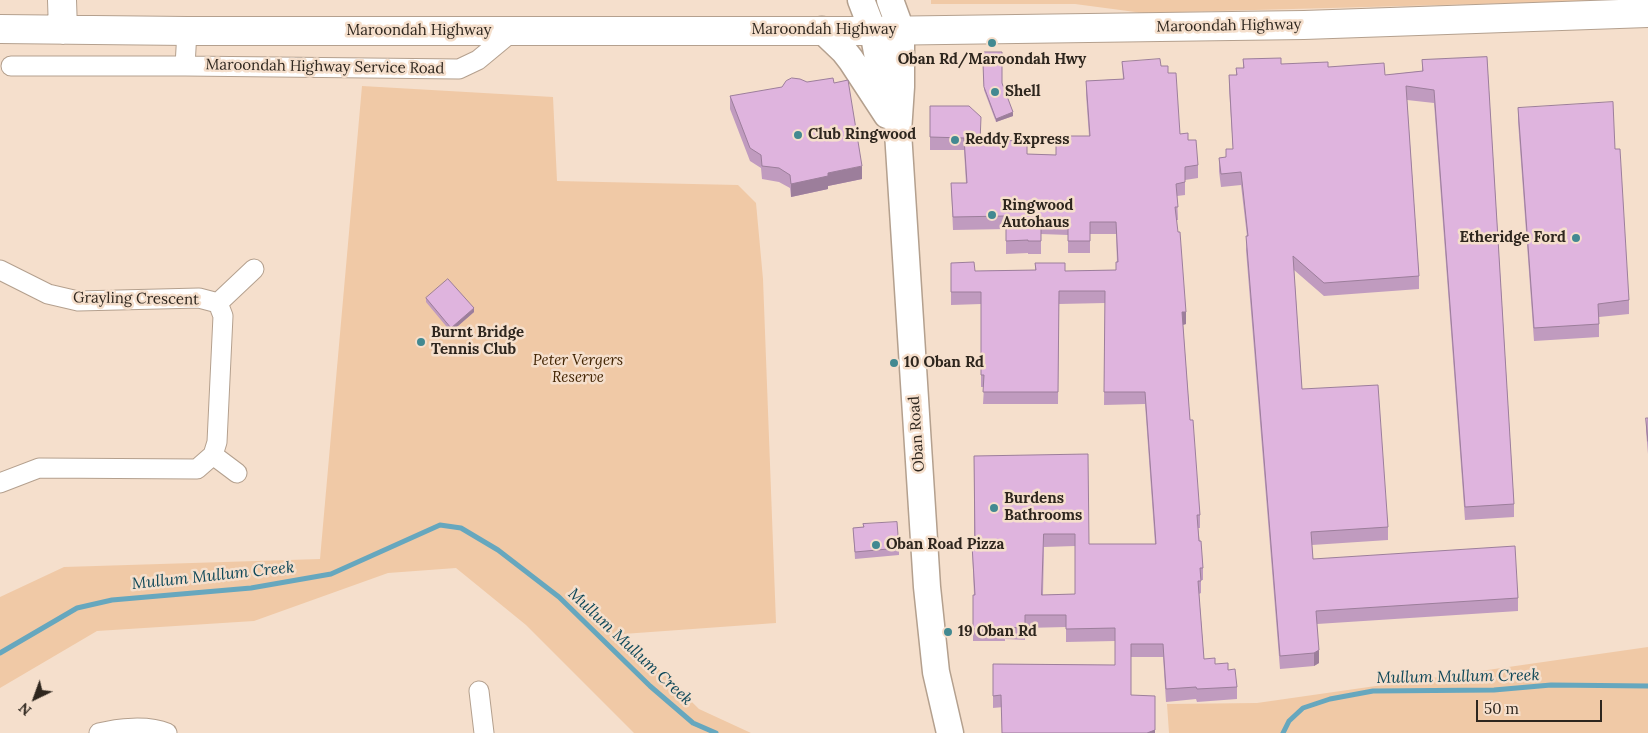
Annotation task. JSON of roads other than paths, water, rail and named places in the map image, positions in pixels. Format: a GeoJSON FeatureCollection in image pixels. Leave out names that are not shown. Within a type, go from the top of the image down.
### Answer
{"type":"FeatureCollection","features":[{"type":"Feature","properties":{"kind":"highway"},"geometry":{"type":"LineString","coordinates":[[62,0],[63,30]]}},
{"type":"Feature","properties":{"kind":"highway","name":"Maroondah Highway"},"geometry":{"type":"LineString","coordinates":[[0,29],[187,31],[900,30],[1304,25],[1648,13]]}},
{"type":"Feature","properties":{"kind":"main road","name":"Oban Road"},"geometry":{"type":"LineString","coordinates":[[861,0],[873,30],[878,58],[898,132]]}},
{"type":"Feature","properties":{"kind":"main road","name":"Oban Road"},"geometry":{"type":"LineString","coordinates":[[890,0],[900,30],[902,87],[898,132],[927,586],[936,672],[950,733]]}},
{"type":"Feature","properties":{"kind":"main road"},"geometry":{"type":"LineString","coordinates":[[822,30],[851,60],[898,132]]}},
{"type":"Feature","properties":{"kind":"street","name":"Maroondah Highway Service Road"},"geometry":{"type":"LineString","coordinates":[[185,66],[187,31]]}},
{"type":"Feature","properties":{"kind":"street","name":"Maroondah Highway Service Road"},"geometry":{"type":"LineString","coordinates":[[11,66],[458,69],[478,60],[513,31]]}},
{"type":"Feature","properties":{"kind":"street","name":"Grayling Crescent"},"geometry":{"type":"LineString","coordinates":[[218,303],[254,269]]}},
{"type":"Feature","properties":{"kind":"street","name":"Grayling Crescent"},"geometry":{"type":"LineString","coordinates":[[0,270],[48,294],[78,301],[199,298],[218,303]]}},
{"type":"Feature","properties":{"kind":"street","name":"Grayling Crescent"},"geometry":{"type":"LineString","coordinates":[[213,455],[217,442],[223,316],[218,303]]}},
{"type":"Feature","properties":{"kind":"street"},"geometry":{"type":"LineString","coordinates":[[0,483],[39,468],[197,469],[213,455],[237,473]]}},
{"type":"Feature","properties":{"kind":"street"},"geometry":{"type":"LineString","coordinates":[[479,691],[484,733]]}},
{"type":"Feature","properties":{"kind":"street"},"geometry":{"type":"LineString","coordinates":[[99,733],[114,729],[138,728],[166,733]]}},
{"type":"Feature","properties":{"kind":"waterway","name":"Mullum Mullum Creek"},"geometry":{"type":"LineString","coordinates":[[0,653],[77,608],[112,600],[251,588],[331,574],[440,525],[461,528],[498,550],[559,597],[650,686],[693,723],[716,733]]}},
{"type":"Feature","properties":{"kind":"waterway","name":"Mullum Mullum Creek"},"geometry":{"type":"LineString","coordinates":[[1283,733],[1289,721],[1303,708],[1330,699],[1373,691],[1494,690],[1551,685],[1648,686]]}},
{"type":"Feature","properties":{"kind":"place","name":"Oban Rd/Maroondah Hwy"},"geometry":{"type":"Point","coordinates":[992,43]}},
{"type":"Feature","properties":{"kind":"place","name":"Shell"},"geometry":{"type":"Point","coordinates":[995,92]}},
{"type":"Feature","properties":{"kind":"place","name":"Club Ringwood"},"geometry":{"type":"Point","coordinates":[798,135]}},
{"type":"Feature","properties":{"kind":"place","name":"Reddy Express"},"geometry":{"type":"Point","coordinates":[955,140]}},
{"type":"Feature","properties":{"kind":"place","name":"Ringwood Autohaus"},"geometry":{"type":"Point","coordinates":[992,215]}},
{"type":"Feature","properties":{"kind":"place","name":"Etheridge Ford"},"geometry":{"type":"Point","coordinates":[1576,238]}},
{"type":"Feature","properties":{"kind":"place","name":"Burnt Bridge Tennis Club"},"geometry":{"type":"Point","coordinates":[421,342]}},
{"type":"Feature","properties":{"kind":"place","name":"10 Oban Rd"},"geometry":{"type":"Point","coordinates":[894,363]}},
{"type":"Feature","properties":{"kind":"place","name":"Burdens Bathrooms"},"geometry":{"type":"Point","coordinates":[994,508]}},
{"type":"Feature","properties":{"kind":"place","name":"Oban Road Pizza"},"geometry":{"type":"Point","coordinates":[876,545]}},
{"type":"Feature","properties":{"kind":"place","name":"19 Oban Rd"},"geometry":{"type":"Point","coordinates":[948,632]}},
{"type":"Feature","properties":{"kind":"park label","name":"Peter Vergers Reserve"},"geometry":{"type":"Point","coordinates":[578,370]}}]}
